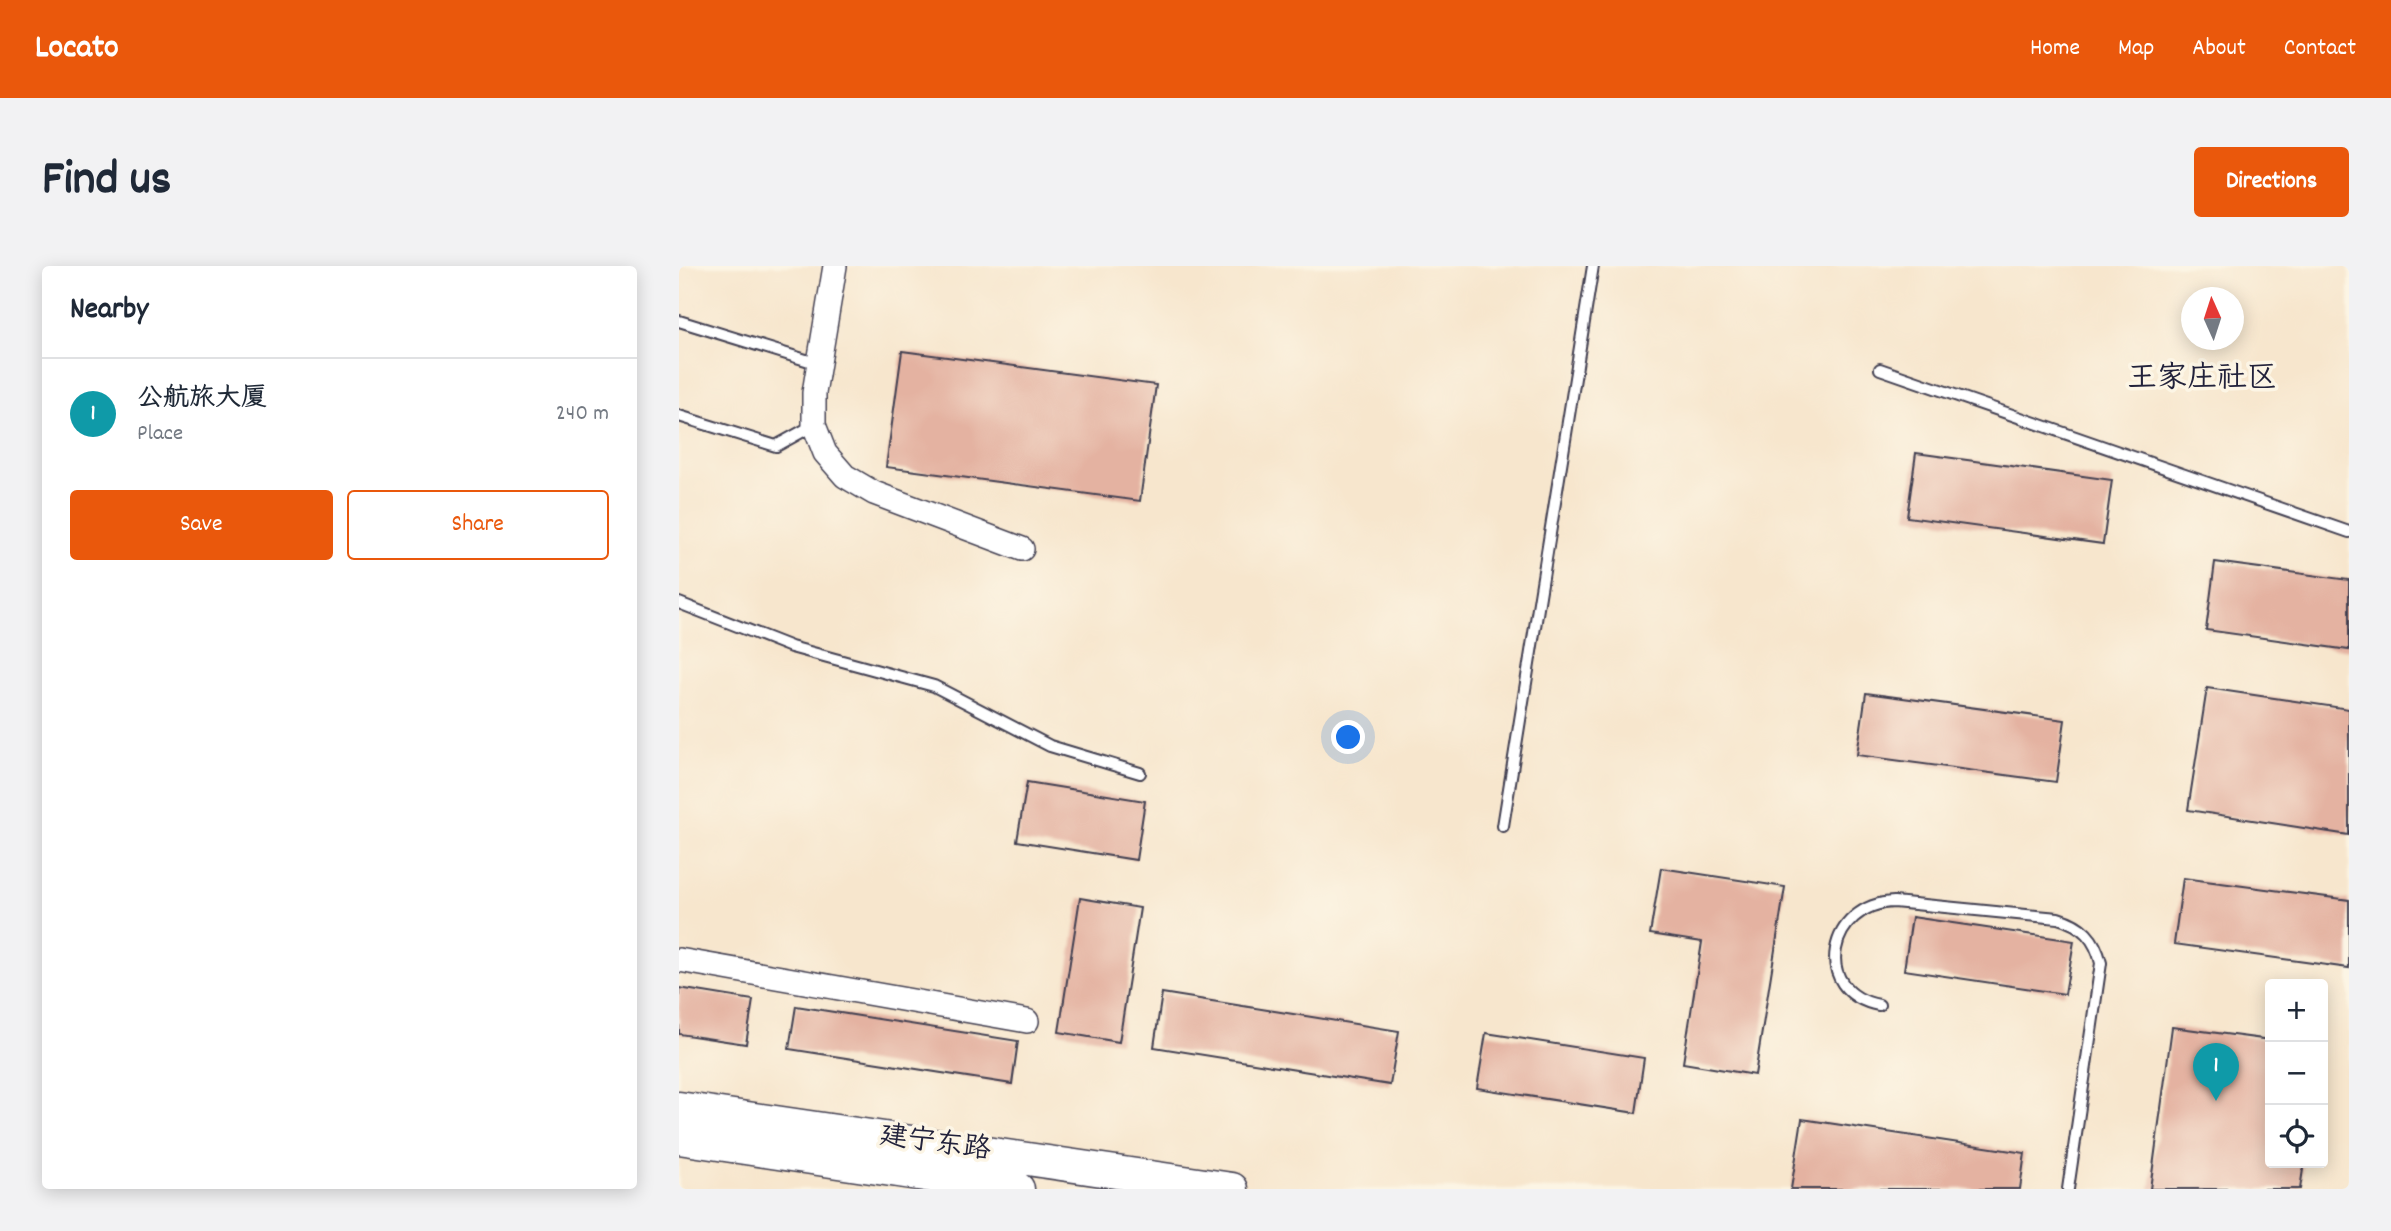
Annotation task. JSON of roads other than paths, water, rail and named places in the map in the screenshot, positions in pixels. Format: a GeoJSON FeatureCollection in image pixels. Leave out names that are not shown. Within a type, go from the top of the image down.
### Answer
{"type":"FeatureCollection","features":[{"type":"Feature","properties":{"kind":"main road","name":"建宁东路"},"geometry":{"type":"LineString","coordinates":[[679,1108],[1232,1189]]}},
{"type":"Feature","properties":{"kind":"main road","name":"建宁东路"},"geometry":{"type":"LineString","coordinates":[[679,1138],[1018,1189]]}},
{"type":"Feature","properties":{"kind":"street"},"geometry":{"type":"LineString","coordinates":[[835,266],[814,393],[814,425],[825,453],[845,476],[874,493],[1022,549]]}},
{"type":"Feature","properties":{"kind":"street"},"geometry":{"type":"LineString","coordinates":[[679,960],[1027,1021]]}},
{"type":"Feature","properties":{"kind":"lane"},"geometry":{"type":"LineString","coordinates":[[1503,826],[1593,266]]}},
{"type":"Feature","properties":{"kind":"lane"},"geometry":{"type":"LineString","coordinates":[[679,321],[819,364]]}},
{"type":"Feature","properties":{"kind":"lane"},"geometry":{"type":"LineString","coordinates":[[1880,369],[2349,532]]}},
{"type":"Feature","properties":{"kind":"lane"},"geometry":{"type":"LineString","coordinates":[[679,416],[776,446],[814,425]]}},
{"type":"Feature","properties":{"kind":"lane"},"geometry":{"type":"LineString","coordinates":[[679,603],[790,647],[934,686],[1050,746],[1140,773]]}},
{"type":"Feature","properties":{"kind":"lane"},"geometry":{"type":"LineString","coordinates":[[1879,1005],[1851,994],[1837,976],[1836,953],[1841,932],[1857,913],[1868,906],[1894,902],[2058,918],[2082,929],[2098,950],[2101,962],[2068,1189]]}},
{"type":"Feature","properties":{"kind":"place","name":"公航旅大厦"},"geometry":{"type":"Point","coordinates":[2216,1101]}},
{"type":"Feature","properties":{"kind":"district","name":"王家庄社区"},"geometry":{"type":"Point","coordinates":[2202,380]}}]}
